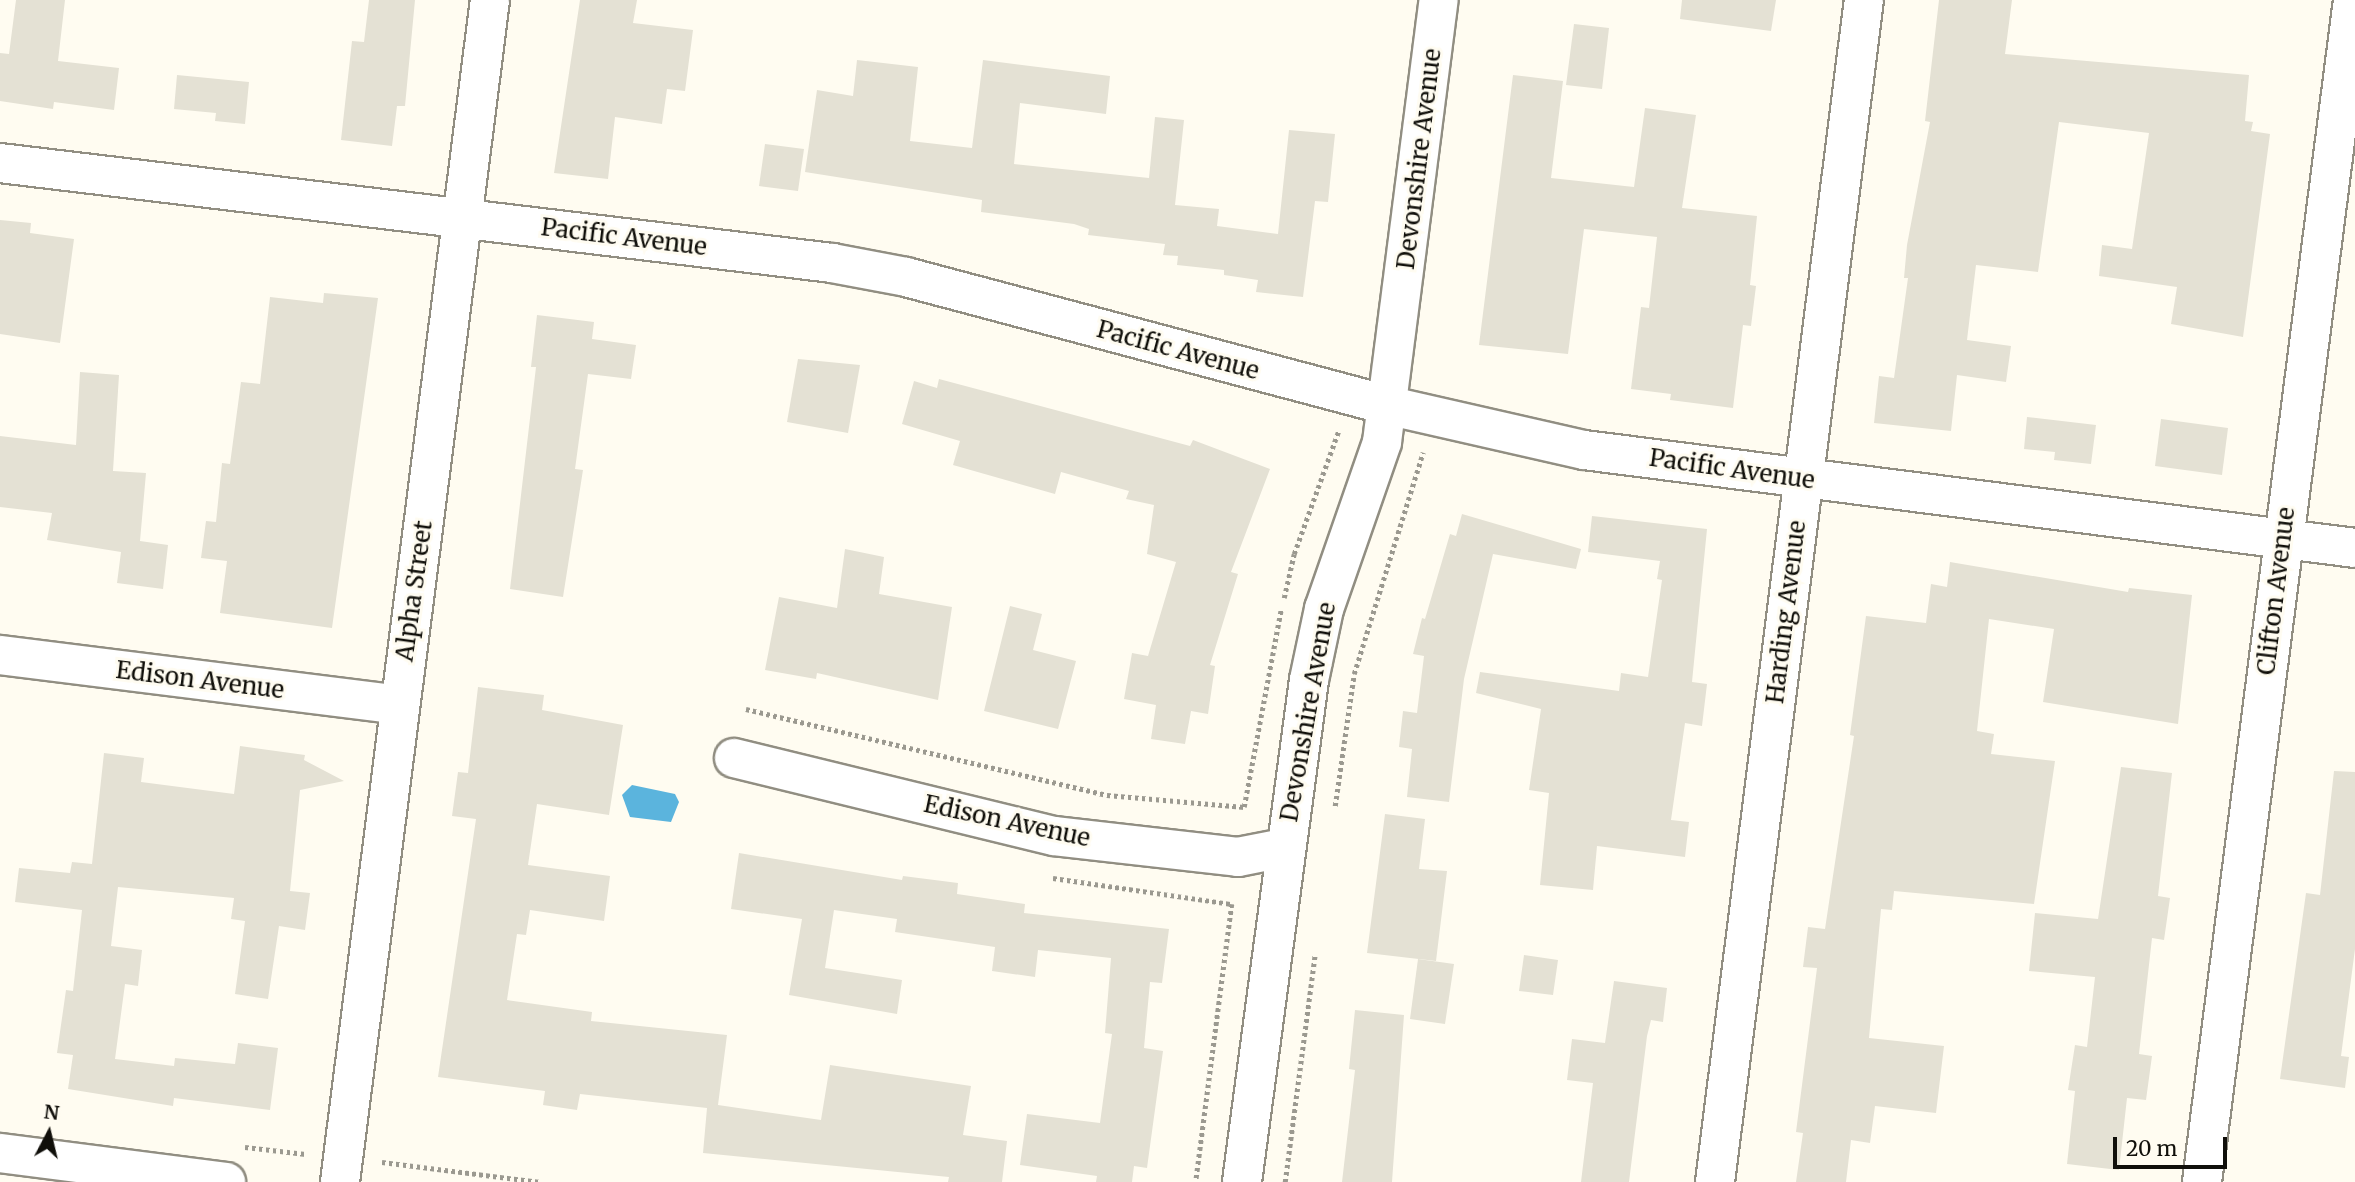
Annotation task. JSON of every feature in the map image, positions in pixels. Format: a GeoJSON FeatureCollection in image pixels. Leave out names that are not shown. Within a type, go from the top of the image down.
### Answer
{"type":"FeatureCollection","features":[{"type":"Feature","properties":{"kind":"street","name":"Alpha Street"},"geometry":{"type":"LineString","coordinates":[[340,1182],[491,0]]}},
{"type":"Feature","properties":{"kind":"street","name":"Devonshire Avenue"},"geometry":{"type":"LineString","coordinates":[[1242,1182],[1284,848],[1324,609],[1382,442],[1439,0]]}},
{"type":"Feature","properties":{"kind":"street","name":"Harding Avenue"},"geometry":{"type":"LineString","coordinates":[[1715,1182],[1864,0]]}},
{"type":"Feature","properties":{"kind":"street","name":"Clifton Avenue"},"geometry":{"type":"LineString","coordinates":[[2202,1182],[2282,537],[2353,0]]}},
{"type":"Feature","properties":{"kind":"street","name":"Pacific Avenue"},"geometry":{"type":"LineString","coordinates":[[0,163],[832,263],[906,277],[1386,405],[1584,450],[2355,548]]}},
{"type":"Feature","properties":{"kind":"street","name":"Edison Avenue"},"geometry":{"type":"LineString","coordinates":[[0,655],[399,705]]}},
{"type":"Feature","properties":{"kind":"street","name":"Edison Avenue"},"geometry":{"type":"LineString","coordinates":[[734,758],[1054,836],[1238,857],[1284,848]]}},
{"type":"Feature","properties":{"kind":"street"},"geometry":{"type":"LineString","coordinates":[[0,1153],[226,1182]]}},
{"type":"Feature","properties":{"kind":"path"},"geometry":{"type":"LineString","coordinates":[[746,709],[1107,795],[1244,807],[1270,655],[1294,554],[1339,430]]}},
{"type":"Feature","properties":{"kind":"path"},"geometry":{"type":"LineString","coordinates":[[1334,808],[1354,674],[1424,452]]}},
{"type":"Feature","properties":{"kind":"path"},"geometry":{"type":"LineString","coordinates":[[1043,875],[1232,904],[1196,1182]]}},
{"type":"Feature","properties":{"kind":"path"},"geometry":{"type":"LineString","coordinates":[[1286,1182],[1316,946]]}},
{"type":"Feature","properties":{"kind":"path"},"geometry":{"type":"LineString","coordinates":[[243,1146],[310,1155],[312,1141]]}},
{"type":"Feature","properties":{"kind":"path"},"geometry":{"type":"LineString","coordinates":[[374,1161],[541,1182]]}},
{"type":"Feature","properties":{"kind":"water"},"geometry":{"type":"Polygon","coordinates":[[[632,785],[675,794],[679,802],[671,822],[630,817],[622,795],[632,785]]]}},
{"type":"Feature","properties":{"kind":"building"},"geometry":{"type":"Polygon","coordinates":[[[16,0],[65,0],[58,61],[119,68],[114,110],[54,102],[53,109],[0,101],[0,53],[9,54],[16,0]]]}},
{"type":"Feature","properties":{"kind":"building"},"geometry":{"type":"Polygon","coordinates":[[[369,0],[415,0],[405,106],[397,106],[392,146],[341,140],[352,41],[364,42],[369,0]]]}},
{"type":"Feature","properties":{"kind":"building"},"geometry":{"type":"Polygon","coordinates":[[[580,0],[637,0],[633,23],[693,30],[685,91],[667,89],[662,124],[615,117],[608,179],[554,173],[580,0]]]}},
{"type":"Feature","properties":{"kind":"building"},"geometry":{"type":"Polygon","coordinates":[[[1682,0],[1776,0],[1771,31],[1680,19],[1682,0]]]}},
{"type":"Feature","properties":{"kind":"building"},"geometry":{"type":"Polygon","coordinates":[[[1939,0],[2012,0],[2005,54],[2249,75],[2245,121],[2253,122],[2251,131],[2270,134],[2243,337],[2171,324],[2177,287],[2099,276],[2102,245],[2132,249],[2149,133],[2059,122],[2038,272],[1976,265],[1967,340],[2011,346],[2006,382],[1957,375],[1951,431],[1874,423],[1879,376],[1894,378],[1908,278],[1904,278],[1907,245],[1930,122],[1925,121],[1939,0]]]}},
{"type":"Feature","properties":{"kind":"building"},"geometry":{"type":"Polygon","coordinates":[[[1574,24],[1609,28],[1602,89],[1566,85],[1574,24]]]}},
{"type":"Feature","properties":{"kind":"building"},"geometry":{"type":"Polygon","coordinates":[[[857,60],[918,67],[910,141],[972,148],[983,60],[1110,76],[1106,114],[1020,103],[1014,164],[1149,178],[1155,117],[1184,120],[1175,205],[1219,209],[1217,226],[1278,234],[1289,130],[1335,134],[1328,202],[1315,201],[1303,297],[1256,292],[1258,280],[1224,275],[1224,270],[1177,265],[1178,256],[1163,255],[1165,244],[1088,235],[1089,229],[1074,224],[981,212],[982,200],[805,172],[817,90],[853,96],[857,60]]]}},
{"type":"Feature","properties":{"kind":"building"},"geometry":{"type":"Polygon","coordinates":[[[177,75],[249,82],[245,124],[215,121],[216,113],[174,109],[177,75]]]}},
{"type":"Feature","properties":{"kind":"building"},"geometry":{"type":"Polygon","coordinates":[[[1513,75],[1563,81],[1551,178],[1634,187],[1645,108],[1696,115],[1682,208],[1757,216],[1750,285],[1756,286],[1751,326],[1743,325],[1733,408],[1670,400],[1671,394],[1631,389],[1641,307],[1649,308],[1657,237],[1584,229],[1568,354],[1479,345],[1513,75]]]}},
{"type":"Feature","properties":{"kind":"building"},"geometry":{"type":"Polygon","coordinates":[[[765,144],[804,149],[798,191],[759,186],[765,144]]]}},
{"type":"Feature","properties":{"kind":"building"},"geometry":{"type":"Polygon","coordinates":[[[0,220],[31,223],[30,233],[74,239],[60,343],[0,334],[0,220]]]}},
{"type":"Feature","properties":{"kind":"building"},"geometry":{"type":"Polygon","coordinates":[[[324,293],[378,298],[332,628],[220,613],[227,561],[201,558],[206,521],[216,522],[222,463],[230,464],[241,382],[260,384],[270,297],[323,303],[324,293]]]}},
{"type":"Feature","properties":{"kind":"building"},"geometry":{"type":"Polygon","coordinates":[[[537,315],[594,322],[592,339],[636,345],[631,379],[588,374],[575,469],[583,470],[563,597],[510,589],[536,367],[531,367],[537,315]]]}},
{"type":"Feature","properties":{"kind":"building"},"geometry":{"type":"Polygon","coordinates":[[[798,359],[860,365],[848,433],[787,422],[798,359]]]}},
{"type":"Feature","properties":{"kind":"building"},"geometry":{"type":"Polygon","coordinates":[[[80,372],[119,375],[113,471],[146,473],[140,541],[168,545],[163,589],[117,583],[121,552],[47,540],[52,513],[0,507],[0,436],[76,445],[80,372]]]}},
{"type":"Feature","properties":{"kind":"building"},"geometry":{"type":"Polygon","coordinates":[[[939,379],[1190,446],[1193,440],[1270,469],[1231,572],[1238,574],[1210,665],[1215,666],[1208,714],[1191,711],[1185,744],[1151,739],[1156,705],[1124,699],[1132,653],[1148,656],[1176,562],[1147,554],[1154,505],[1126,499],[1129,491],[1061,472],[1055,494],[953,465],[960,441],[902,424],[914,381],[937,388],[939,379]]]}},
{"type":"Feature","properties":{"kind":"building"},"geometry":{"type":"Polygon","coordinates":[[[2027,417],[2096,425],[2091,464],[2054,460],[2055,452],[2024,449],[2027,417]]]}},
{"type":"Feature","properties":{"kind":"building"},"geometry":{"type":"Polygon","coordinates":[[[2161,419],[2228,428],[2222,475],[2155,466],[2161,419]]]}},
{"type":"Feature","properties":{"kind":"building"},"geometry":{"type":"Polygon","coordinates":[[[1462,514],[1581,549],[1576,569],[1493,554],[1464,679],[1449,802],[1407,797],[1412,749],[1399,747],[1403,711],[1417,713],[1424,656],[1413,654],[1450,534],[1456,536],[1462,514]]]}},
{"type":"Feature","properties":{"kind":"building"},"geometry":{"type":"Polygon","coordinates":[[[1592,516],[1707,529],[1692,682],[1707,684],[1702,726],[1685,723],[1671,820],[1689,822],[1685,857],[1597,846],[1593,890],[1540,885],[1549,793],[1529,790],[1541,709],[1476,693],[1480,672],[1619,691],[1621,673],[1648,677],[1662,580],[1657,579],[1660,561],[1588,552],[1592,516]]]}},
{"type":"Feature","properties":{"kind":"building"},"geometry":{"type":"Polygon","coordinates":[[[845,549],[884,557],[879,594],[952,607],[938,700],[817,673],[816,679],[765,670],[779,597],[837,608],[845,549]]]}},
{"type":"Feature","properties":{"kind":"building"},"geometry":{"type":"Polygon","coordinates":[[[1950,562],[2128,592],[2129,588],[2192,595],[2178,724],[2043,702],[2054,629],[1989,619],[1977,731],[1994,734],[1991,754],[2055,761],[2034,904],[1894,891],[1892,910],[1881,909],[1869,1038],[1944,1046],[1936,1113],[1875,1106],[1870,1143],[1851,1140],[1846,1182],[1796,1182],[1803,1133],[1796,1132],[1817,968],[1803,967],[1808,927],[1825,929],[1854,736],[1850,735],[1866,616],[1926,623],[1931,584],[1947,587],[1950,562]]]}},
{"type":"Feature","properties":{"kind":"building"},"geometry":{"type":"Polygon","coordinates":[[[1010,606],[1042,614],[1033,650],[1076,661],[1058,729],[984,711],[1010,606]]]}},
{"type":"Feature","properties":{"kind":"building"},"geometry":{"type":"Polygon","coordinates":[[[478,687],[544,695],[542,710],[623,725],[609,815],[537,804],[528,865],[610,876],[604,921],[530,910],[526,935],[517,934],[507,1000],[592,1012],[591,1021],[727,1035],[718,1105],[821,1120],[830,1065],[971,1086],[963,1135],[1007,1141],[1002,1182],[948,1182],[949,1177],[703,1153],[707,1108],[580,1094],[577,1110],[543,1105],[545,1091],[438,1077],[476,819],[452,816],[458,772],[468,773],[478,687]]]}},
{"type":"Feature","properties":{"kind":"building"},"geometry":{"type":"Polygon","coordinates":[[[240,746],[305,755],[304,760],[344,781],[300,790],[290,891],[310,893],[305,930],[279,926],[268,999],[235,994],[245,921],[231,919],[234,898],[118,887],[111,946],[142,950],[138,986],[125,984],[115,1059],[174,1066],[175,1058],[235,1064],[238,1043],[278,1048],[270,1110],[174,1098],[173,1106],[68,1089],[73,1055],[57,1053],[66,990],[73,991],[82,910],[15,902],[19,868],[70,873],[72,862],[92,864],[104,753],[144,758],[141,782],[234,794],[240,746]]]}},
{"type":"Feature","properties":{"kind":"building"},"geometry":{"type":"Polygon","coordinates":[[[2121,767],[2172,773],[2158,896],[2170,898],[2164,940],[2152,938],[2139,1054],[2152,1056],[2146,1100],[2127,1098],[2119,1170],[2067,1164],[2075,1091],[2068,1090],[2075,1045],[2087,1047],[2095,977],[2029,971],[2035,913],[2098,919],[2121,767]]]}},
{"type":"Feature","properties":{"kind":"building"},"geometry":{"type":"Polygon","coordinates":[[[2334,771],[2355,772],[2355,949],[2341,1056],[2349,1057],[2345,1088],[2280,1079],[2306,893],[2320,895],[2334,771]]]}},
{"type":"Feature","properties":{"kind":"building"},"geometry":{"type":"Polygon","coordinates":[[[1385,814],[1425,819],[1419,869],[1447,871],[1436,961],[1367,953],[1385,814]]]}},
{"type":"Feature","properties":{"kind":"building"},"geometry":{"type":"Polygon","coordinates":[[[739,853],[902,880],[903,876],[958,883],[957,894],[1025,904],[1024,913],[1169,929],[1162,983],[1150,982],[1144,1048],[1163,1051],[1147,1168],[1134,1166],[1132,1182],[1096,1182],[1097,1176],[1020,1165],[1027,1114],[1100,1123],[1112,1034],[1105,1033],[1111,958],[1038,950],[1035,977],[992,971],[995,947],[895,932],[897,919],[834,910],[825,968],[902,980],[897,1014],[789,995],[802,919],[731,909],[739,853]]]}},
{"type":"Feature","properties":{"kind":"building"},"geometry":{"type":"Polygon","coordinates":[[[1524,955],[1558,960],[1553,995],[1519,991],[1524,955]]]}},
{"type":"Feature","properties":{"kind":"building"},"geometry":{"type":"Polygon","coordinates":[[[1418,959],[1454,964],[1445,1024],[1410,1019],[1418,959]]]}},
{"type":"Feature","properties":{"kind":"building"},"geometry":{"type":"Polygon","coordinates":[[[1614,981],[1667,988],[1663,1022],[1651,1020],[1647,1036],[1629,1182],[1581,1182],[1593,1083],[1567,1080],[1572,1039],[1605,1043],[1614,981]]]}},
{"type":"Feature","properties":{"kind":"building"},"geometry":{"type":"Polygon","coordinates":[[[1355,1010],[1404,1015],[1392,1182],[1342,1182],[1355,1070],[1349,1069],[1355,1010]]]}}]}
